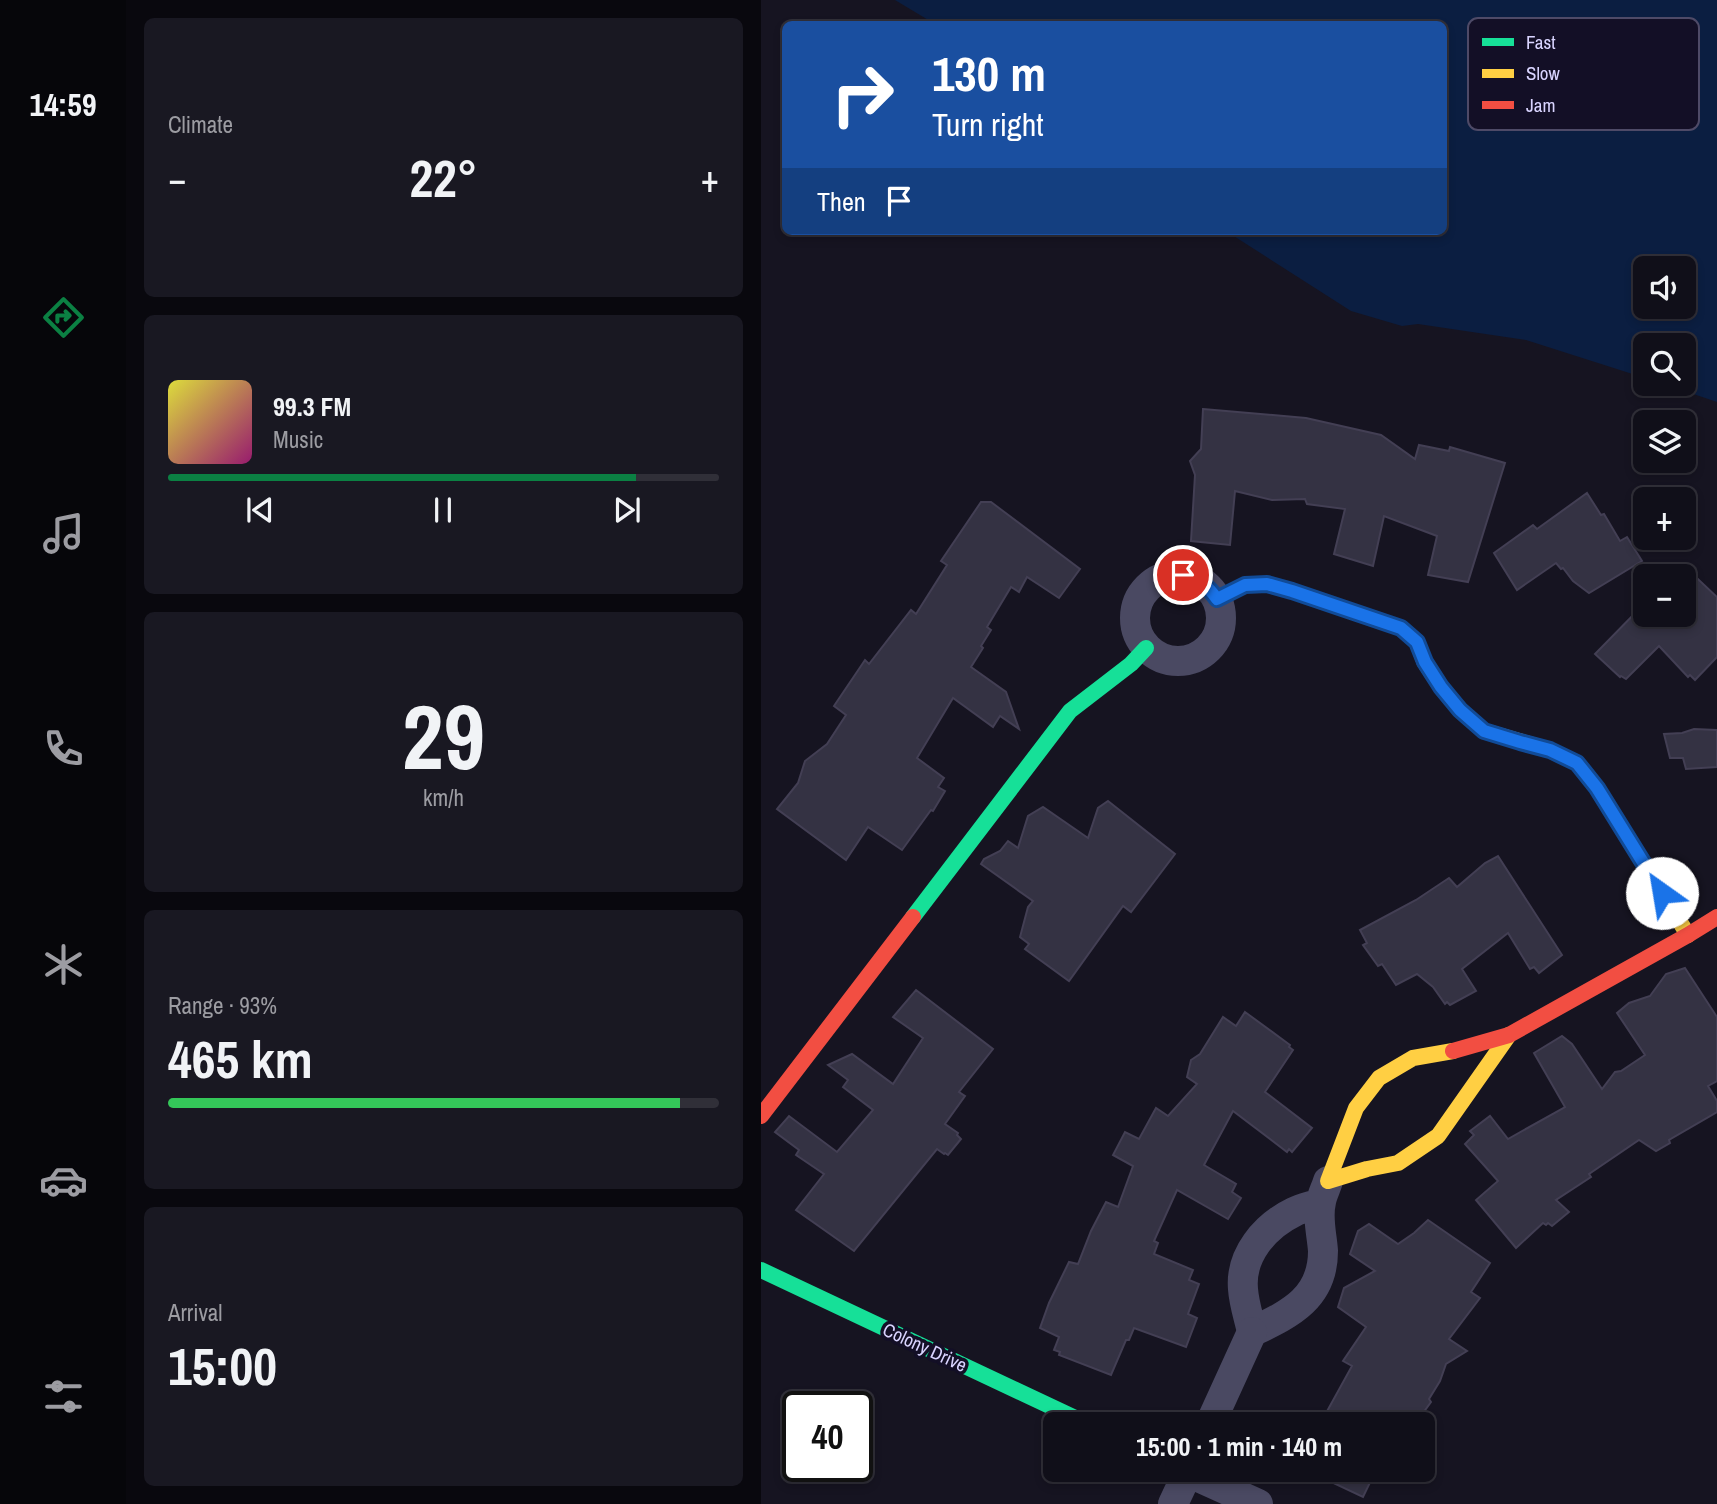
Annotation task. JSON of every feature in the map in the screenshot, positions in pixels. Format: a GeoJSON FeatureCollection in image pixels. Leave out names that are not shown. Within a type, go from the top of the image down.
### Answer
{"type":"FeatureCollection","features":[{"type":"Feature","properties":{"kind":"street"},"geometry":{"type":"LineString","coordinates":[[1183,575],[1197,579],[1209,587],[1217,599],[1221,613],[1215,640],[1206,651],[1180,662],[1166,660],[1146,648],[1137,631],[1135,617],[1145,590],[1156,581],[1183,575]]}},
{"type":"Feature","properties":{"kind":"street"},"geometry":{"type":"LineString","coordinates":[[1217,599],[1245,585],[1267,584],[1401,628],[1417,642],[1425,662],[1441,687],[1460,710],[1484,731],[1550,750],[1577,763],[1597,788],[1688,935]]}},
{"type":"Feature","properties":{"kind":"street"},"geometry":{"type":"LineString","coordinates":[[761,1116],[1070,711],[1131,664],[1146,648]]}},
{"type":"Feature","properties":{"kind":"street"},"geometry":{"type":"LineString","coordinates":[[1252,1332],[1291,1312],[1303,1303],[1315,1288],[1323,1253],[1324,1192],[1356,1108],[1379,1078],[1413,1058],[1444,1054],[1509,1035],[1717,917]]}},
{"type":"Feature","properties":{"kind":"street"},"geometry":{"type":"LineString","coordinates":[[1215,1412],[1252,1332],[1243,1281],[1250,1253],[1258,1240],[1276,1223],[1324,1192],[1367,1169],[1398,1163],[1438,1136],[1509,1035]]}},
{"type":"Feature","properties":{"kind":"street","name":"Colony Drive"},"geometry":{"type":"LineString","coordinates":[[761,1270],[1063,1412]]}},
{"type":"Feature","properties":{"kind":"street"},"geometry":{"type":"LineString","coordinates":[[1173,1504],[1182,1482]]}},
{"type":"Feature","properties":{"kind":"street"},"geometry":{"type":"LineString","coordinates":[[1210,1482],[1258,1504]]}},
{"type":"Feature","properties":{"kind":"water"},"geometry":{"type":"Polygon","coordinates":[[[895,0],[1717,0],[1717,402],[1696,395],[1696,333],[1633,333],[1633,374],[1526,340],[1418,324],[1402,326],[1351,311],[1232,235],[1447,235],[1447,21],[930,21],[895,0]]]}},
{"type":"Feature","properties":{"kind":"building"},"geometry":{"type":"Polygon","coordinates":[[[1203,409],[1306,418],[1381,435],[1415,459],[1419,445],[1449,451],[1450,447],[1505,463],[1468,582],[1428,575],[1437,536],[1384,516],[1373,566],[1334,554],[1345,509],[1307,504],[1305,499],[1272,500],[1235,491],[1230,545],[1191,541],[1195,475],[1190,461],[1201,449],[1203,409]]]}},
{"type":"Feature","properties":{"kind":"building"},"geometry":{"type":"Polygon","coordinates":[[[1587,493],[1601,515],[1604,514],[1620,541],[1627,537],[1642,561],[1589,593],[1556,563],[1517,590],[1494,553],[1533,525],[1537,529],[1587,493]]]}},
{"type":"Feature","properties":{"kind":"building"},"geometry":{"type":"Polygon","coordinates":[[[981,502],[991,502],[1080,569],[1059,598],[1027,577],[1019,592],[1011,587],[987,627],[991,630],[971,667],[1006,692],[1019,729],[1000,716],[993,727],[953,698],[917,758],[944,778],[938,787],[945,791],[933,811],[931,810],[902,850],[868,827],[846,860],[777,809],[798,783],[805,761],[827,744],[846,715],[834,706],[865,660],[869,664],[911,610],[916,614],[947,565],[941,561],[981,502]]]}},
{"type":"Feature","properties":{"kind":"building"},"geometry":{"type":"Polygon","coordinates":[[[1696,577],[1717,597],[1717,657],[1695,680],[1690,675],[1688,677],[1659,646],[1626,679],[1620,677],[1595,654],[1633,615],[1633,627],[1696,627],[1696,577]]]}},
{"type":"Feature","properties":{"kind":"building"},"geometry":{"type":"Polygon","coordinates":[[[1694,729],[1717,730],[1717,767],[1686,769],[1683,758],[1670,758],[1664,734],[1694,729]]]}},
{"type":"Feature","properties":{"kind":"building"},"geometry":{"type":"Polygon","coordinates":[[[1108,801],[1175,854],[1131,912],[1123,906],[1069,981],[1025,949],[1029,944],[1020,937],[1028,907],[1033,901],[981,864],[984,859],[1000,851],[1008,841],[1018,848],[1028,816],[1043,807],[1088,838],[1098,808],[1108,801]]]}},
{"type":"Feature","properties":{"kind":"building"},"geometry":{"type":"Polygon","coordinates":[[[1498,856],[1562,955],[1539,973],[1534,967],[1530,969],[1508,933],[1462,969],[1476,991],[1450,1005],[1447,1002],[1445,1004],[1433,987],[1417,974],[1396,985],[1382,964],[1378,966],[1363,945],[1367,943],[1360,930],[1416,900],[1449,878],[1457,887],[1485,863],[1498,856]]]}},
{"type":"Feature","properties":{"kind":"building"},"geometry":{"type":"Polygon","coordinates":[[[1685,968],[1717,1017],[1717,1081],[1708,1086],[1717,1101],[1717,1112],[1669,1140],[1670,1143],[1656,1151],[1639,1140],[1556,1200],[1569,1212],[1552,1226],[1543,1223],[1516,1248],[1476,1200],[1498,1181],[1465,1144],[1474,1135],[1470,1131],[1490,1116],[1508,1139],[1565,1107],[1534,1053],[1562,1036],[1572,1044],[1602,1089],[1615,1072],[1645,1055],[1617,1013],[1629,1003],[1650,996],[1666,974],[1685,968]]]}},
{"type":"Feature","properties":{"kind":"building"},"geometry":{"type":"Polygon","coordinates":[[[916,990],[993,1049],[959,1092],[965,1096],[945,1124],[958,1133],[961,1139],[948,1155],[937,1149],[854,1251],[796,1210],[824,1174],[796,1155],[799,1150],[775,1132],[789,1116],[837,1152],[873,1110],[843,1087],[848,1080],[828,1065],[852,1054],[893,1084],[923,1038],[893,1017],[916,990]]]}},
{"type":"Feature","properties":{"kind":"building"},"geometry":{"type":"Polygon","coordinates":[[[1245,1012],[1293,1050],[1265,1092],[1312,1128],[1292,1152],[1289,1149],[1287,1152],[1233,1111],[1204,1165],[1236,1184],[1232,1192],[1241,1198],[1228,1219],[1177,1190],[1154,1241],[1158,1243],[1154,1254],[1193,1270],[1189,1280],[1199,1284],[1188,1314],[1197,1318],[1186,1347],[1134,1328],[1111,1375],[1059,1355],[1060,1352],[1054,1350],[1059,1337],[1040,1328],[1069,1262],[1078,1264],[1106,1202],[1118,1207],[1133,1166],[1113,1155],[1125,1132],[1139,1139],[1156,1108],[1168,1116],[1197,1084],[1187,1077],[1191,1060],[1200,1054],[1223,1017],[1236,1026],[1245,1012]]]}},
{"type":"Feature","properties":{"kind":"building"},"geometry":{"type":"Polygon","coordinates":[[[1428,1220],[1490,1263],[1471,1292],[1480,1298],[1449,1339],[1467,1351],[1446,1364],[1429,1399],[1431,1402],[1424,1412],[1327,1412],[1352,1366],[1343,1361],[1366,1327],[1338,1307],[1344,1288],[1375,1271],[1350,1254],[1358,1231],[1369,1224],[1398,1244],[1428,1220]]]}},
{"type":"Feature","properties":{"kind":"building"},"geometry":{"type":"Polygon","coordinates":[[[1331,1482],[1370,1482],[1363,1497],[1331,1482]]]}},
{"type":"Feature","properties":{"kind":"traffic: fast"},"geometry":{"type":"LineString","coordinates":[[913,917],[1070,711],[1131,664],[1146,648]]}},
{"type":"Feature","properties":{"kind":"traffic: fast"},"geometry":{"type":"LineString","coordinates":[[761,1270],[1063,1412]]}},
{"type":"Feature","properties":{"kind":"traffic: slow"},"geometry":{"type":"LineString","coordinates":[[1424,661],[1460,710],[1484,731],[1550,750],[1577,763],[1597,788],[1688,935]]}},
{"type":"Feature","properties":{"kind":"traffic: slow"},"geometry":{"type":"LineString","coordinates":[[1453,1051],[1413,1058],[1379,1078],[1356,1108],[1328,1181],[1398,1163],[1438,1136],[1509,1035]]}},
{"type":"Feature","properties":{"kind":"traffic: jam"},"geometry":{"type":"LineString","coordinates":[[1217,599],[1245,585],[1267,584],[1292,591],[1401,628],[1417,642],[1424,661]]}},
{"type":"Feature","properties":{"kind":"traffic: jam"},"geometry":{"type":"LineString","coordinates":[[761,1116],[913,917]]}},
{"type":"Feature","properties":{"kind":"traffic: jam"},"geometry":{"type":"LineString","coordinates":[[1453,1051],[1509,1035],[1717,917]]}},
{"type":"Feature","properties":{"kind":"route"},"geometry":{"type":"LineString","coordinates":[[1183,575],[1197,579],[1209,587],[1217,599],[1245,585],[1267,584],[1401,628],[1417,642],[1425,662],[1441,687],[1460,710],[1484,731],[1550,750],[1577,763],[1597,788],[1662,893]]}}]}
